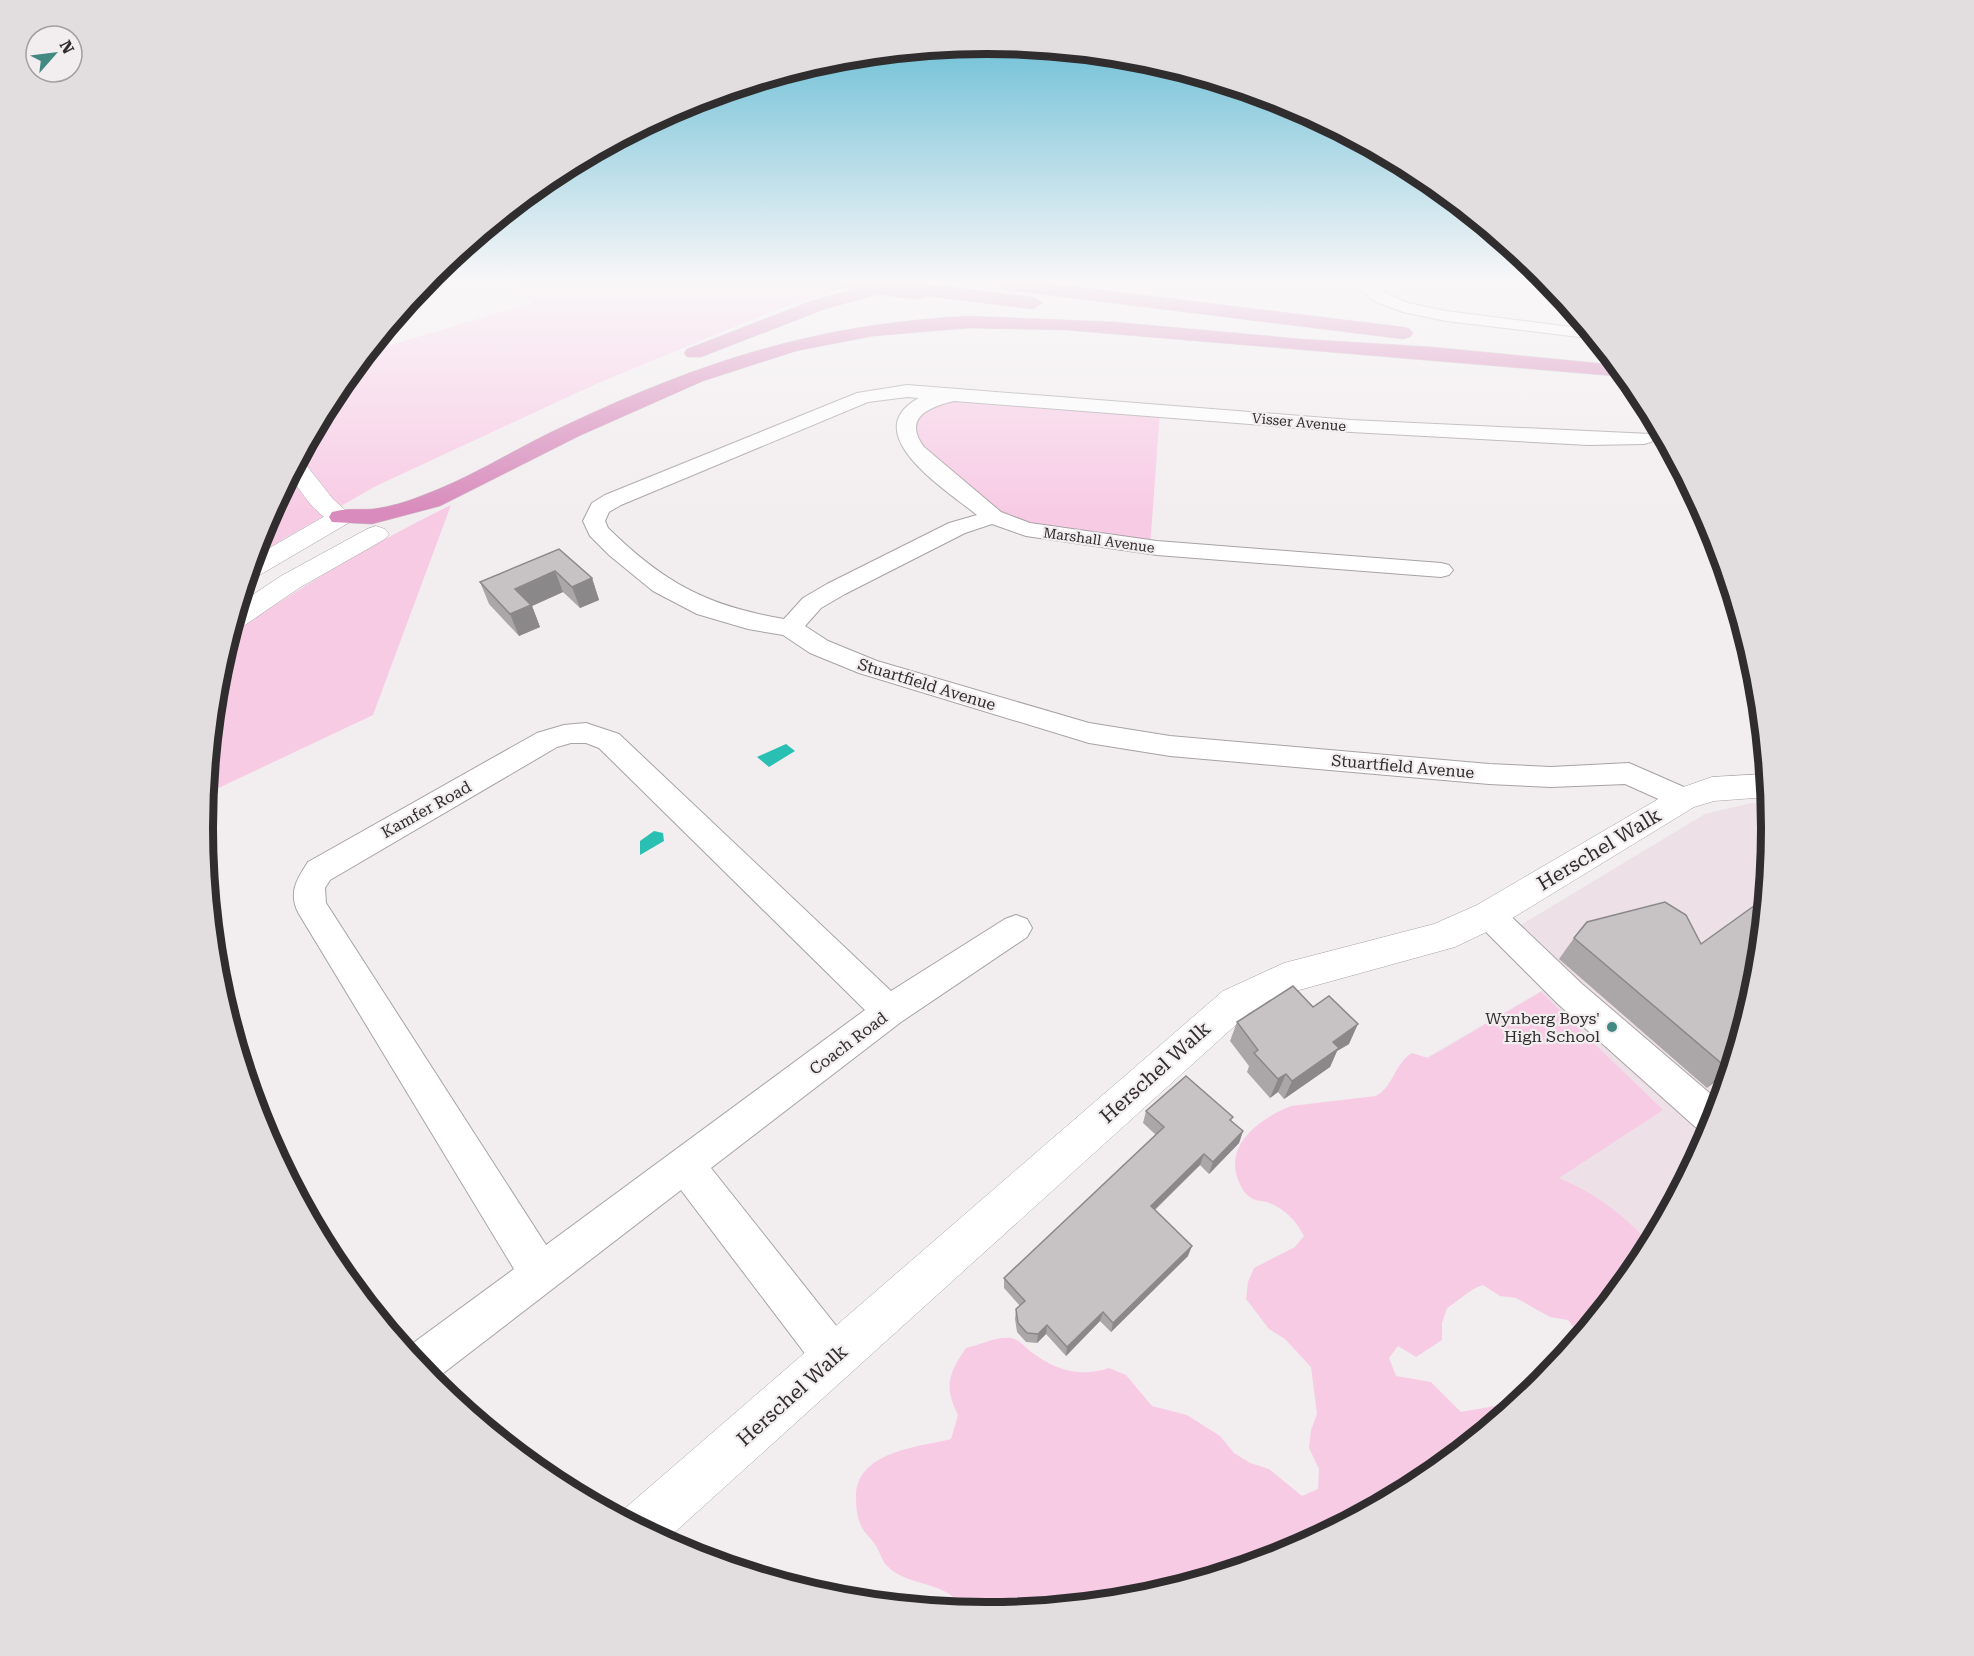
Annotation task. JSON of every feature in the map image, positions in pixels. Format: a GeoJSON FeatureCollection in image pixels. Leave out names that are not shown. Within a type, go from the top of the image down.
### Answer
{"type":"FeatureCollection","features":[{"type":"Feature","properties":{"kind":"highway"},"geometry":{"type":"LineString","coordinates":[[680,359],[684,357]]}},
{"type":"Feature","properties":{"kind":"highway"},"geometry":{"type":"LineString","coordinates":[[376,534],[442,495],[567,432],[711,368],[749,357]]}},
{"type":"Feature","properties":{"kind":"highway"},"geometry":{"type":"LineString","coordinates":[[1522,357],[1611,370]]}},
{"type":"Feature","properties":{"kind":"highway"},"geometry":{"type":"LineString","coordinates":[[333,511],[418,483]]}},
{"type":"Feature","properties":{"kind":"highway"},"geometry":{"type":"LineString","coordinates":[[333,511],[363,519],[386,516],[442,495]]}},
{"type":"Feature","properties":{"kind":"main road"},"geometry":{"type":"LineString","coordinates":[[300,472],[333,511],[341,537],[334,557]]}},
{"type":"Feature","properties":{"kind":"main road"},"geometry":{"type":"LineString","coordinates":[[260,564],[313,533],[333,511]]}},
{"type":"Feature","properties":{"kind":"main road"},"geometry":{"type":"LineString","coordinates":[[243,614],[334,557],[376,534]]}},
{"type":"Feature","properties":{"kind":"main road","name":"Herschel Walk"},"geometry":{"type":"LineString","coordinates":[[647,1523],[1236,1002],[1284,979],[1442,937],[1489,915],[1683,799],[1712,789],[1759,786]]}},
{"type":"Feature","properties":{"kind":"street","name":"Stuartfield Avenue"},"geometry":{"type":"LineString","coordinates":[[955,396],[907,391],[864,397],[613,500],[600,508],[594,521],[598,531],[662,586],[706,609],[748,621],[790,628],[819,647],[868,667],[1089,733],[1181,747],[1489,774],[1551,777],[1629,773],[1683,799]]}},
{"type":"Feature","properties":{"kind":"street"},"geometry":{"type":"LineString","coordinates":[[955,396],[937,398],[918,406],[906,423],[910,444],[918,454],[993,517]]}},
{"type":"Feature","properties":{"kind":"street","name":"Visser Avenue"},"geometry":{"type":"LineString","coordinates":[[955,396],[1363,426],[1588,439],[1644,438]]}},
{"type":"Feature","properties":{"kind":"street"},"geometry":{"type":"LineString","coordinates":[[864,397],[893,397],[918,406]]}},
{"type":"Feature","properties":{"kind":"street"},"geometry":{"type":"LineString","coordinates":[[790,628],[812,603],[836,589],[957,528],[993,517]]}},
{"type":"Feature","properties":{"kind":"street","name":"Marshall Avenue"},"geometry":{"type":"LineString","coordinates":[[993,517],[1026,529],[1157,548],[1441,570]]}},
{"type":"Feature","properties":{"kind":"street","name":"Kamfer Road"},"geometry":{"type":"LineString","coordinates":[[540,1273],[310,905],[309,886],[319,871],[547,740],[567,732],[595,733],[609,741],[889,1011]]}},
{"type":"Feature","properties":{"kind":"street"},"geometry":{"type":"LineString","coordinates":[[1489,915],[1570,994],[1706,1113]]}},
{"type":"Feature","properties":{"kind":"street","name":"Coach Road"},"geometry":{"type":"LineString","coordinates":[[426,1360],[889,1011],[1016,928]]}},
{"type":"Feature","properties":{"kind":"street"},"geometry":{"type":"LineString","coordinates":[[686,1166],[834,1357]]}},
{"type":"Feature","properties":{"kind":"shaded area"},"geometry":{"type":"Polygon","coordinates":[[[373,357],[661,357],[596,384],[376,486],[265,550],[293,486],[317,441],[343,398],[373,357]]]}},
{"type":"Feature","properties":{"kind":"shaded area"},"geometry":{"type":"Polygon","coordinates":[[[938,398],[1160,411],[1150,547],[1018,530],[911,441],[914,411],[938,398]]]}},
{"type":"Feature","properties":{"kind":"shaded area"},"geometry":{"type":"Polygon","coordinates":[[[451,505],[373,715],[214,790],[220,727],[239,630],[337,566],[451,505]]]}},
{"type":"Feature","properties":{"kind":"shaded area","name":"Wynberg Boys' High School"},"geometry":{"type":"Polygon","coordinates":[[[1751,803],[1760,804],[1759,879],[1746,979],[1735,1028],[1702,1124],[1657,1215],[1616,1278],[1421,1061],[1565,977],[1514,929],[1705,814],[1751,803]]]}},
{"type":"Feature","properties":{"kind":"shaded area"},"geometry":{"type":"Polygon","coordinates":[[[1541,992],[1663,1110],[1559,1178],[1586,1191],[1608,1206],[1644,1237],[1601,1299],[1576,1330],[1568,1320],[1550,1317],[1516,1298],[1500,1296],[1483,1285],[1468,1292],[1447,1308],[1442,1323],[1442,1340],[1416,1357],[1398,1346],[1389,1358],[1396,1376],[1431,1382],[1461,1412],[1503,1404],[1497,1410],[1417,1472],[1374,1498],[1283,1543],[1187,1576],[1088,1595],[987,1602],[958,1601],[948,1593],[907,1578],[887,1566],[858,1519],[856,1496],[859,1481],[867,1469],[878,1460],[907,1449],[951,1439],[958,1415],[950,1388],[955,1366],[966,1348],[999,1338],[1016,1340],[1039,1358],[1068,1370],[1088,1372],[1109,1368],[1126,1375],[1152,1406],[1187,1415],[1220,1436],[1234,1453],[1250,1463],[1269,1469],[1302,1496],[1318,1489],[1319,1469],[1309,1448],[1311,1430],[1317,1414],[1311,1367],[1285,1339],[1269,1329],[1246,1299],[1248,1282],[1254,1268],[1295,1247],[1304,1236],[1284,1211],[1267,1202],[1253,1199],[1245,1193],[1237,1177],[1235,1164],[1237,1153],[1249,1132],[1280,1111],[1291,1106],[1376,1096],[1387,1087],[1401,1063],[1412,1053],[1428,1058],[1541,992]]]}},
{"type":"Feature","properties":{"kind":"shaded area"},"geometry":{"type":"Polygon","coordinates":[[[1539,1370],[1528,1381],[1529,1374],[1539,1370]]]}},
{"type":"Feature","properties":{"kind":"water"},"geometry":{"type":"Polygon","coordinates":[[[786,744],[795,751],[769,767],[757,757],[786,744]]]}},
{"type":"Feature","properties":{"kind":"water"},"geometry":{"type":"Polygon","coordinates":[[[654,831],[663,833],[664,841],[640,855],[640,841],[654,831]]]}},
{"type":"Feature","properties":{"kind":"building"},"geometry":{"type":"Polygon","coordinates":[[[559,549],[592,578],[572,587],[555,571],[515,589],[531,605],[510,614],[480,582],[559,549]]]}},
{"type":"Feature","properties":{"kind":"building"},"geometry":{"type":"Polygon","coordinates":[[[1665,902],[1686,915],[1701,944],[1756,904],[1746,979],[1724,1065],[1574,938],[1587,922],[1665,902]]]}},
{"type":"Feature","properties":{"kind":"building"},"geometry":{"type":"Polygon","coordinates":[[[1293,986],[1313,1007],[1329,996],[1358,1024],[1333,1042],[1339,1048],[1292,1081],[1286,1074],[1278,1079],[1254,1053],[1258,1050],[1237,1022],[1293,986]]]}},
{"type":"Feature","properties":{"kind":"building"},"geometry":{"type":"Polygon","coordinates":[[[1186,1076],[1233,1117],[1230,1120],[1243,1131],[1213,1162],[1204,1154],[1151,1206],[1192,1246],[1113,1323],[1103,1312],[1067,1347],[1047,1325],[1038,1334],[1027,1333],[1018,1323],[1016,1309],[1025,1301],[1004,1278],[1164,1127],[1146,1111],[1186,1076]]]}},
{"type":"Feature","properties":{"kind":"place","name":"Wynberg Boys' High School"},"geometry":{"type":"Point","coordinates":[1612,1027]}}]}
